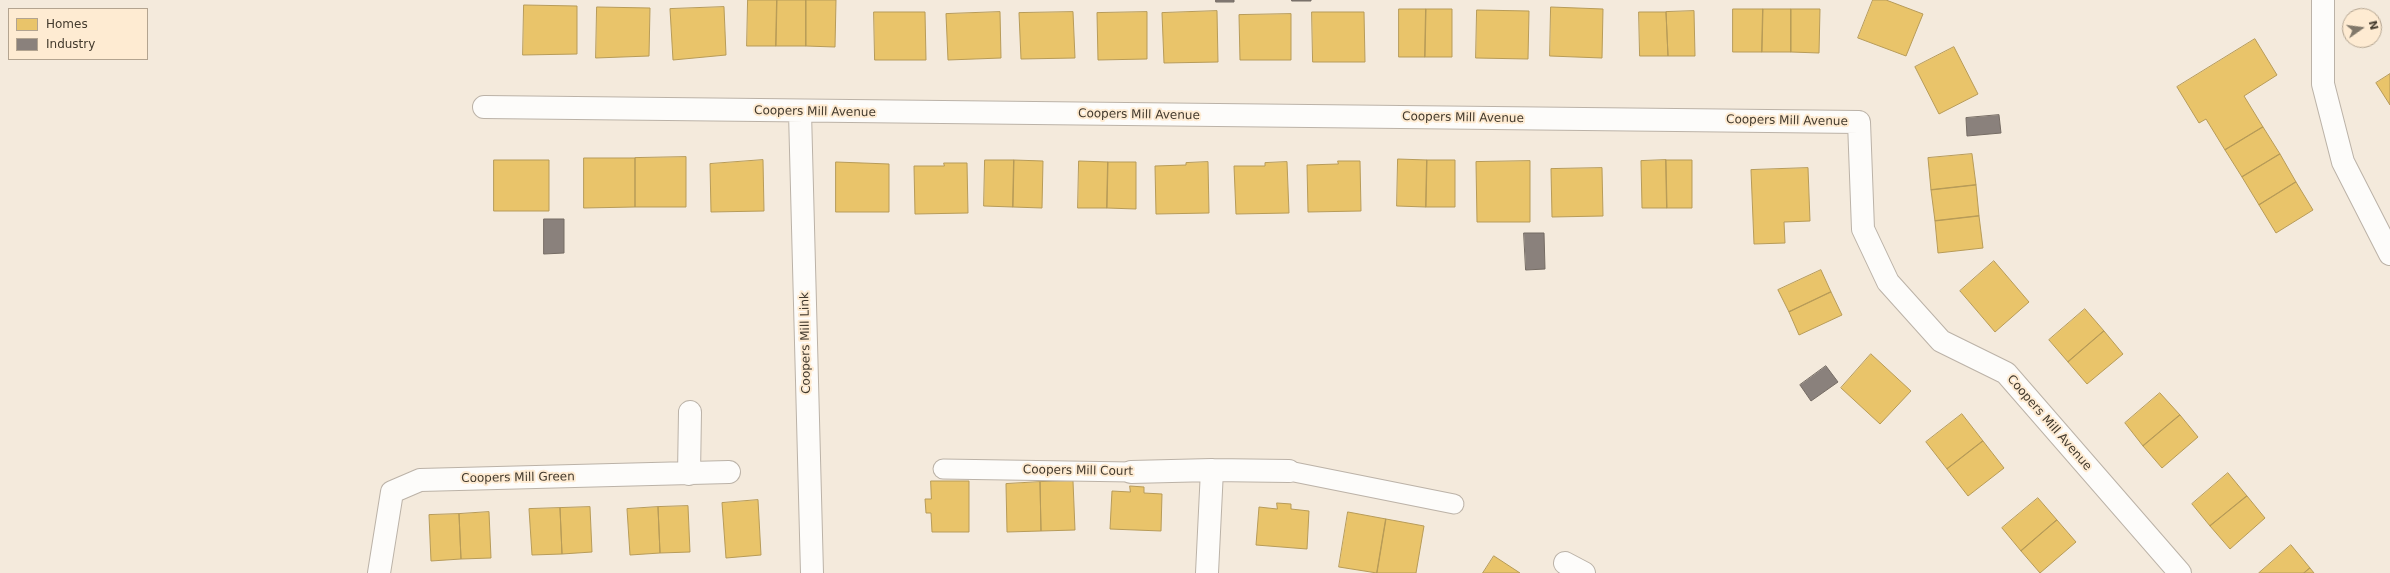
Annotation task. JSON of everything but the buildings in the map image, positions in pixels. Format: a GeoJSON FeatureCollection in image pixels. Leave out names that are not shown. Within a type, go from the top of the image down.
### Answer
{"type":"FeatureCollection","features":[{"type":"Feature","properties":{"kind":"street"},"geometry":{"type":"LineString","coordinates":[[2323,0],[2323,84],[2343,162],[2390,254]]}},
{"type":"Feature","properties":{"kind":"street","name":"Coopers Mill Avenue"},"geometry":{"type":"LineString","coordinates":[[484,107],[800,112],[1859,122],[1863,229],[1888,282],[1941,341],[2006,373],[2180,573]]}},
{"type":"Feature","properties":{"kind":"street","name":"Coopers Mill Link"},"geometry":{"type":"LineString","coordinates":[[800,112],[812,573]]}},
{"type":"Feature","properties":{"kind":"street"},"geometry":{"type":"LineString","coordinates":[[689,474],[690,412]]}},
{"type":"Feature","properties":{"kind":"street"},"geometry":{"type":"LineString","coordinates":[[1207,573],[1212,470]]}},
{"type":"Feature","properties":{"kind":"street","name":"Coopers Mill Court"},"geometry":{"type":"LineString","coordinates":[[1131,472],[1212,470],[1289,471]]}},
{"type":"Feature","properties":{"kind":"street","name":"Coopers Mill Green"},"geometry":{"type":"LineString","coordinates":[[379,573],[392,492],[420,480],[730,472]]}},
{"type":"Feature","properties":{"kind":"street"},"geometry":{"type":"LineString","coordinates":[[1565,563],[1584,573]]}},
{"type":"Feature","properties":{"kind":"lane","name":"Coopers Mill Court"},"geometry":{"type":"LineString","coordinates":[[943,468],[1131,472]]}},
{"type":"Feature","properties":{"kind":"lane"},"geometry":{"type":"LineString","coordinates":[[1289,471],[1454,504]]}}]}
